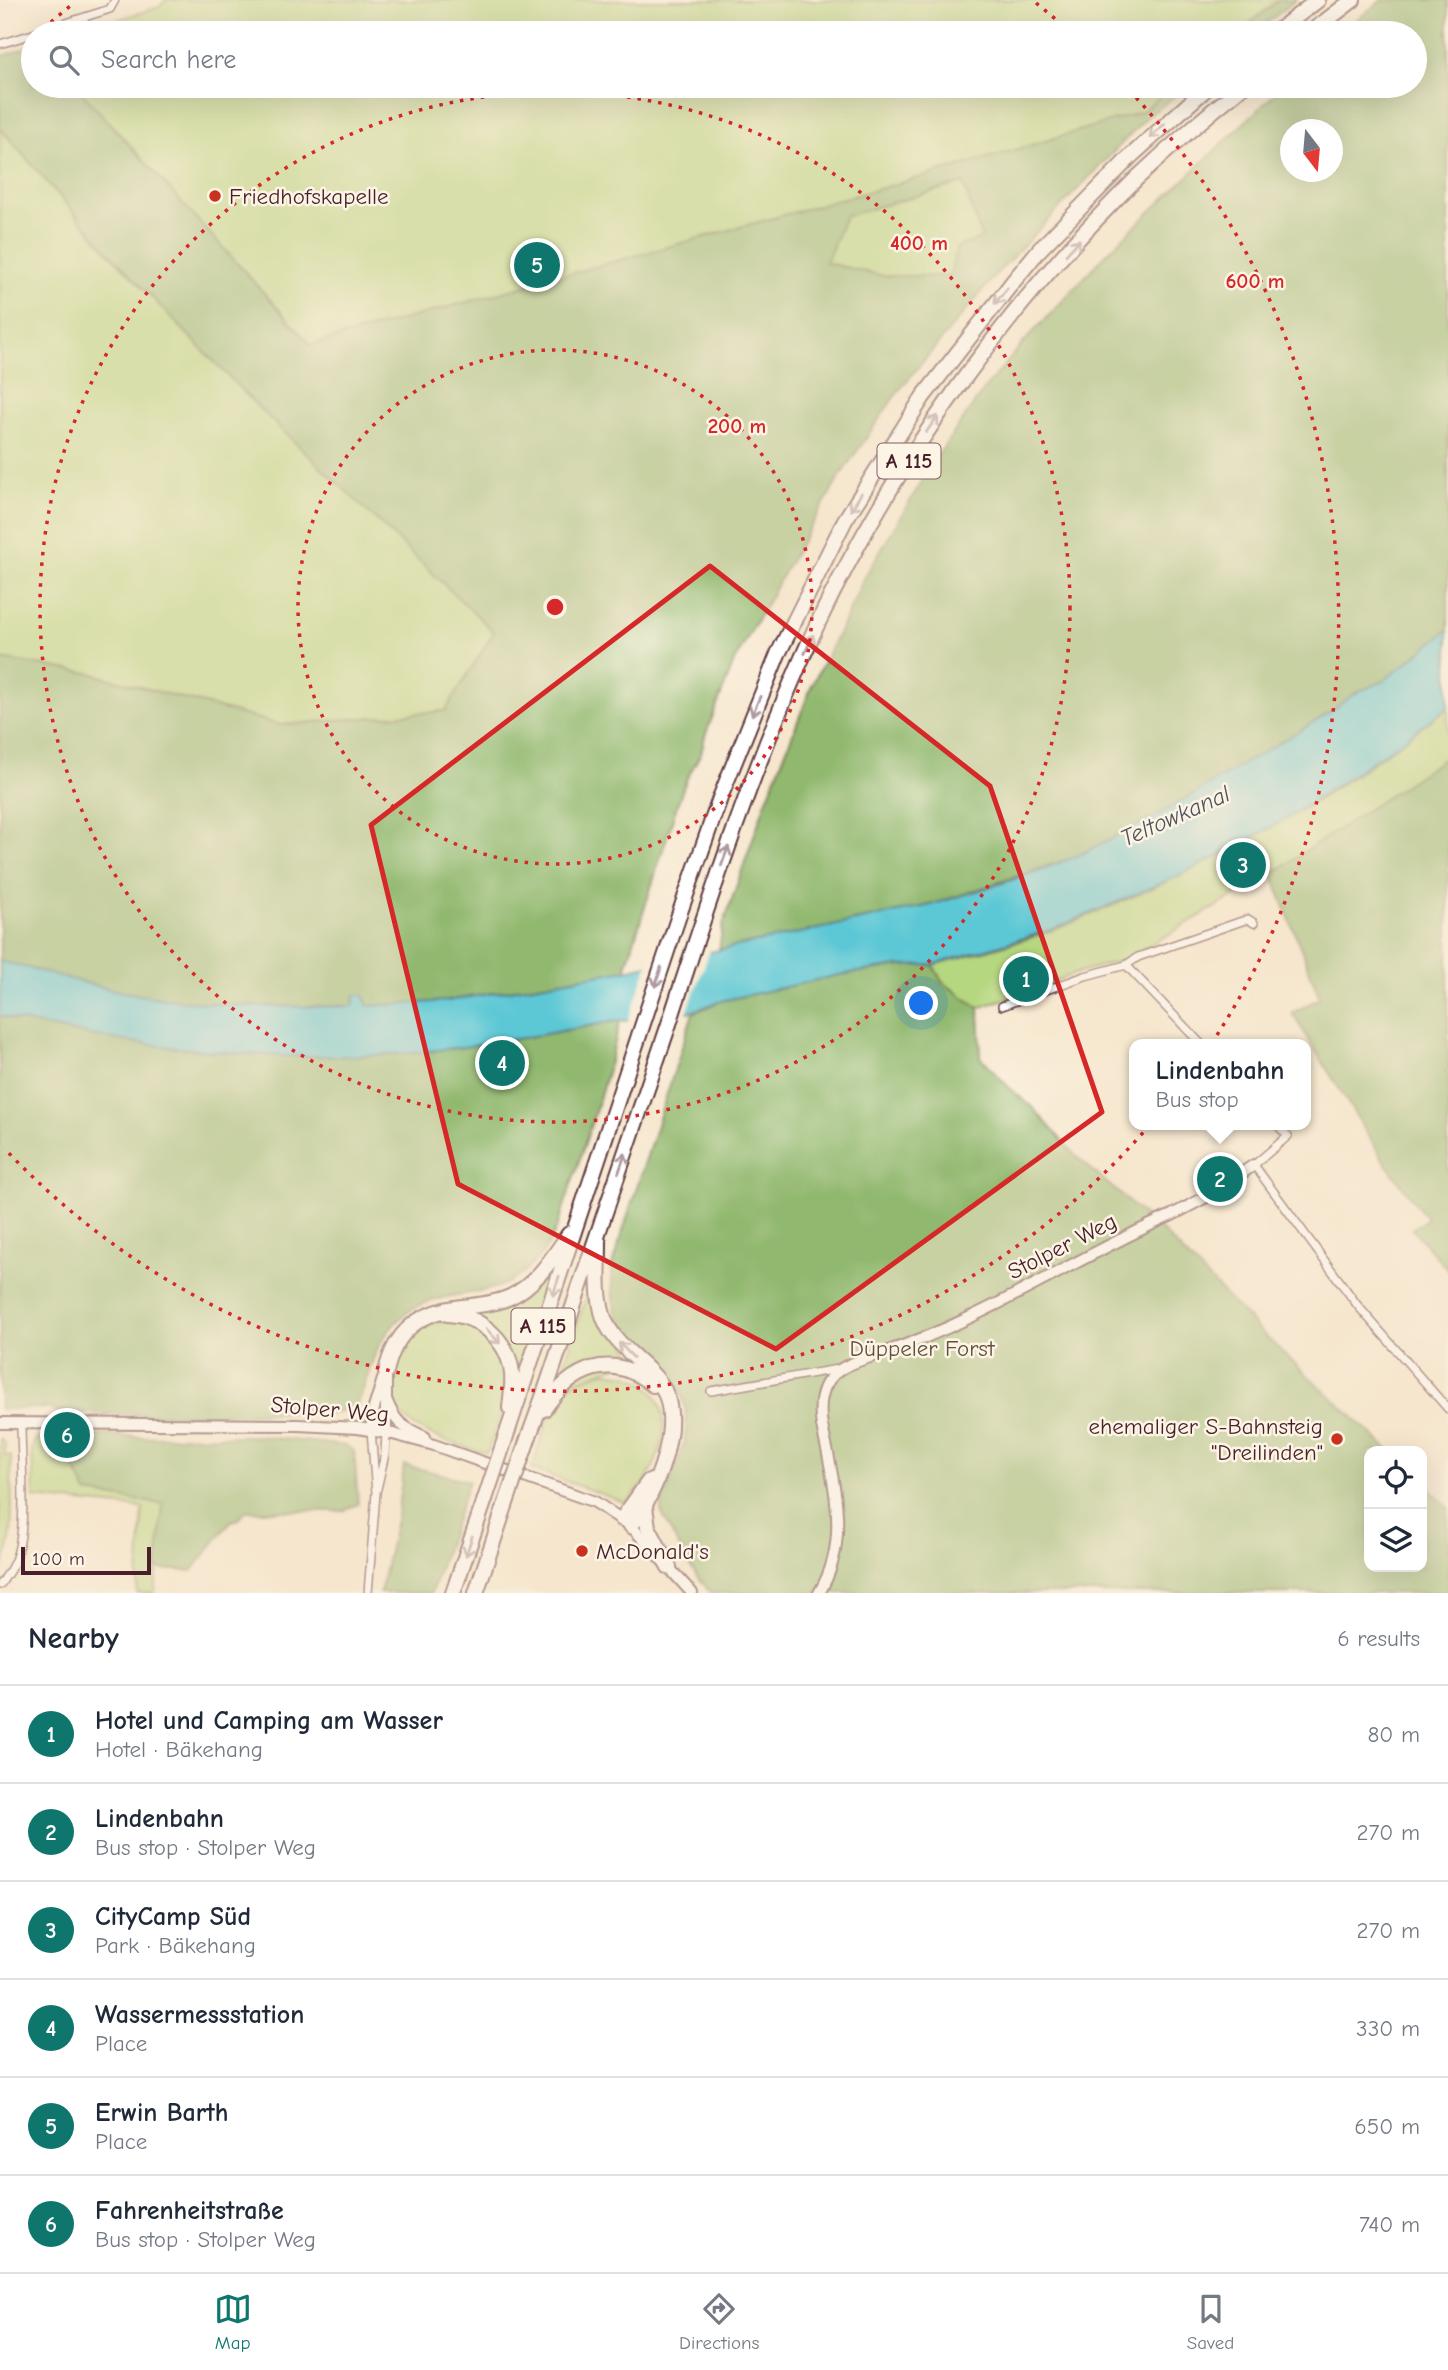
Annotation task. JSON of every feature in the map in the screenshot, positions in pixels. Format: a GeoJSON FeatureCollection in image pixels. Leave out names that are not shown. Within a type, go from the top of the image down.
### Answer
{"type":"FeatureCollection","features":[{"type":"Feature","properties":{"kind":"highway"},"geometry":{"type":"LineString","coordinates":[[1291,21],[1318,0]]}},
{"type":"Feature","properties":{"kind":"highway"},"geometry":{"type":"LineString","coordinates":[[1326,21],[1353,0]]}},
{"type":"Feature","properties":{"kind":"highway","name":"A 115"},"geometry":{"type":"LineString","coordinates":[[453,1593],[680,912],[738,751],[778,654],[845,520],[930,387],[1039,250],[1132,155],[1196,98]]}},
{"type":"Feature","properties":{"kind":"highway","name":"A 115"},"geometry":{"type":"LineString","coordinates":[[476,1593],[702,920],[767,744],[817,626],[865,534],[926,433],[989,345],[1138,177],[1229,98]]}},
{"type":"Feature","properties":{"kind":"highway"},"geometry":{"type":"LineString","coordinates":[[386,1372],[390,1353],[397,1340],[417,1320],[432,1313],[484,1305],[511,1297],[540,1273],[578,1221]]}},
{"type":"Feature","properties":{"kind":"highway"},"geometry":{"type":"LineString","coordinates":[[600,1228],[598,1280],[604,1317],[620,1344],[659,1381],[668,1401],[670,1440],[645,1507],[648,1527],[669,1567]]}},
{"type":"Feature","properties":{"kind":"highway"},"geometry":{"type":"LineString","coordinates":[[432,1313],[457,1314],[478,1322],[500,1342],[512,1374],[508,1430]]}},
{"type":"Feature","properties":{"kind":"highway"},"geometry":{"type":"LineString","coordinates":[[531,1431],[552,1396],[564,1384],[580,1373],[598,1367],[612,1366],[642,1376],[668,1401]]}},
{"type":"Feature","properties":{"kind":"highway"},"geometry":{"type":"LineString","coordinates":[[627,1522],[662,1462]]}},
{"type":"Feature","properties":{"kind":"highway"},"geometry":{"type":"LineString","coordinates":[[627,1522],[645,1507]]}},
{"type":"Feature","properties":{"kind":"street"},"geometry":{"type":"LineString","coordinates":[[74,21],[110,9],[115,1]]}},
{"type":"Feature","properties":{"kind":"street"},"geometry":{"type":"LineString","coordinates":[[0,44],[21,38]]}},
{"type":"Feature","properties":{"kind":"street"},"geometry":{"type":"LineString","coordinates":[[1002,1006],[1085,976],[1126,965],[1138,957],[1248,919],[1254,923]]}},
{"type":"Feature","properties":{"kind":"street"},"geometry":{"type":"LineString","coordinates":[[1126,965],[1196,1039]]}},
{"type":"Feature","properties":{"kind":"street","name":"Stolper Weg"},"geometry":{"type":"LineString","coordinates":[[711,1391],[841,1368],[932,1335],[1206,1197],[1254,1166],[1288,1136],[1282,1130]]}},
{"type":"Feature","properties":{"kind":"street"},"geometry":{"type":"LineString","coordinates":[[1254,1166],[1357,1306],[1448,1409]]}},
{"type":"Feature","properties":{"kind":"street"},"geometry":{"type":"LineString","coordinates":[[819,1593],[836,1547],[839,1514],[822,1426],[822,1396],[832,1374],[841,1368]]}},
{"type":"Feature","properties":{"kind":"street"},"geometry":{"type":"LineString","coordinates":[[376,1493],[385,1454],[386,1372]]}},
{"type":"Feature","properties":{"kind":"street"},"geometry":{"type":"LineString","coordinates":[[368,1593],[376,1493],[372,1430],[374,1408],[386,1372]]}},
{"type":"Feature","properties":{"kind":"street"},"geometry":{"type":"LineString","coordinates":[[386,1399],[397,1421],[434,1445]]}},
{"type":"Feature","properties":{"kind":"street","name":"Stolper Weg"},"geometry":{"type":"LineString","coordinates":[[0,1423],[288,1424],[386,1432],[434,1445],[595,1502],[627,1522],[692,1593]]}},
{"type":"Feature","properties":{"kind":"street"},"geometry":{"type":"LineString","coordinates":[[0,1585],[12,1566],[19,1544],[21,1423]]}},
{"type":"Feature","properties":{"kind":"highlighted area"},"geometry":{"type":"Polygon","coordinates":[[[710,566],[990,786],[1102,1112],[776,1349],[458,1184],[371,825],[710,566]]]}},
{"type":"Feature","properties":{"kind":"green space"},"geometry":{"type":"Polygon","coordinates":[[[165,0],[1279,0],[1253,21],[113,21],[160,7],[165,0]]]}},
{"type":"Feature","properties":{"kind":"green space"},"geometry":{"type":"Polygon","coordinates":[[[1279,0],[1296,0],[1269,21],[1253,21],[1279,0]]]}},
{"type":"Feature","properties":{"kind":"green space"},"geometry":{"type":"Polygon","coordinates":[[[1382,0],[1448,0],[1448,630],[1382,682],[1359,691],[1324,716],[1156,816],[1075,857],[931,905],[719,950],[723,925],[765,804],[813,683],[864,578],[936,458],[985,388],[1109,251],[1270,98],[1427,98],[1427,21],[1355,21],[1382,0]]]}},
{"type":"Feature","properties":{"kind":"green space"},"geometry":{"type":"Polygon","coordinates":[[[21,49],[21,98],[87,98],[311,345],[944,171],[1142,112],[1159,98],[1172,98],[1147,117],[999,271],[899,390],[842,473],[734,662],[701,753],[686,780],[677,805],[625,970],[447,1001],[368,1006],[355,996],[354,1006],[274,1007],[193,1002],[87,984],[0,961],[0,659],[89,673],[281,725],[445,711],[494,632],[262,411],[114,258],[0,128],[0,57],[21,49]],[[963,183],[845,216],[826,263],[884,276],[950,276],[957,247],[982,238],[963,183]]]}},
{"type":"Feature","properties":{"kind":"green space"},"geometry":{"type":"Polygon","coordinates":[[[87,98],[1159,98],[1142,112],[944,171],[311,345],[87,98]]]}},
{"type":"Feature","properties":{"kind":"green space"},"geometry":{"type":"Polygon","coordinates":[[[0,128],[114,258],[262,411],[495,632],[446,711],[281,725],[89,673],[0,659],[0,128]]]}},
{"type":"Feature","properties":{"kind":"green space"},"geometry":{"type":"Polygon","coordinates":[[[963,183],[982,238],[950,276],[884,276],[826,263],[844,216],[963,183]]]}},
{"type":"Feature","properties":{"kind":"green space"},"geometry":{"type":"Polygon","coordinates":[[[1448,707],[1448,756],[1272,874],[1126,959],[1080,972],[979,1008],[942,982],[933,965],[1056,929],[1202,865],[1328,793],[1448,707]]]}},
{"type":"Feature","properties":{"kind":"green space"},"geometry":{"type":"Polygon","coordinates":[[[1448,756],[1448,1270],[1412,1229],[1427,1219],[1386,1164],[1311,1044],[1311,1039],[1308,1039],[1292,1013],[1320,998],[1272,874],[1448,756]]]}},
{"type":"Feature","properties":{"kind":"green space","name":"Düppeler Forst"},"geometry":{"type":"Polygon","coordinates":[[[915,964],[933,965],[942,982],[979,1008],[981,1057],[1011,1090],[1032,1107],[1076,1156],[1161,1230],[1267,1338],[1385,1446],[1364,1446],[1364,1572],[1427,1572],[1427,1485],[1448,1508],[1448,1593],[711,1593],[687,1561],[661,1511],[683,1445],[686,1422],[682,1397],[668,1374],[622,1325],[612,1293],[612,1265],[693,1013],[721,1001],[839,975],[915,964]]]}},
{"type":"Feature","properties":{"kind":"green space"},"geometry":{"type":"Polygon","coordinates":[[[0,1016],[141,1043],[283,1056],[379,1055],[440,1050],[620,1020],[600,1097],[559,1222],[547,1247],[525,1271],[491,1289],[418,1306],[401,1318],[380,1344],[357,1405],[334,1412],[308,1414],[158,1415],[58,1412],[48,1408],[0,1409],[0,1016]]]}},
{"type":"Feature","properties":{"kind":"green space"},"geometry":{"type":"Polygon","coordinates":[[[550,1270],[516,1373],[508,1352],[459,1313],[483,1311],[550,1270]]]}},
{"type":"Feature","properties":{"kind":"green space"},"geometry":{"type":"Polygon","coordinates":[[[593,1278],[595,1299],[644,1372],[618,1365],[556,1389],[593,1278]]]}},
{"type":"Feature","properties":{"kind":"green space"},"geometry":{"type":"Polygon","coordinates":[[[449,1320],[485,1336],[501,1355],[505,1367],[504,1401],[487,1453],[422,1430],[410,1423],[391,1404],[392,1373],[402,1348],[420,1330],[449,1320]]]}},
{"type":"Feature","properties":{"kind":"green space"},"geometry":{"type":"Polygon","coordinates":[[[603,1372],[627,1375],[645,1385],[656,1396],[662,1409],[664,1424],[658,1454],[644,1483],[626,1503],[532,1469],[546,1424],[564,1393],[583,1379],[603,1372]]]}},
{"type":"Feature","properties":{"kind":"green space"},"geometry":{"type":"Polygon","coordinates":[[[257,1436],[346,1446],[354,1451],[358,1504],[344,1511],[246,1511],[239,1519],[231,1521],[192,1571],[157,1569],[163,1504],[87,1493],[59,1437],[257,1436]]]}},
{"type":"Feature","properties":{"kind":"green space"},"geometry":{"type":"Polygon","coordinates":[[[42,1437],[59,1437],[87,1493],[163,1504],[155,1593],[137,1593],[143,1508],[34,1498],[32,1449],[35,1440],[42,1437]]]}},
{"type":"Feature","properties":{"kind":"green space"},"geometry":{"type":"Polygon","coordinates":[[[0,1438],[5,1444],[5,1456],[11,1456],[12,1515],[9,1544],[0,1572],[0,1438]]]}},
{"type":"Feature","properties":{"kind":"green space"},"geometry":{"type":"Polygon","coordinates":[[[404,1465],[469,1481],[431,1593],[380,1593],[397,1515],[404,1465]]]}},
{"type":"Feature","properties":{"kind":"water","name":"Teltowkanal"},"geometry":{"type":"Polygon","coordinates":[[[1448,630],[1448,707],[1288,818],[1172,879],[1054,929],[933,965],[898,966],[839,975],[721,1001],[693,1011],[620,1020],[470,1046],[379,1055],[283,1056],[188,1049],[94,1036],[0,1016],[0,961],[105,988],[166,999],[246,1006],[327,1007],[353,1006],[355,995],[363,995],[368,1006],[447,1001],[625,970],[931,905],[1075,857],[1156,816],[1324,716],[1359,691],[1382,682],[1448,630]]]}},
{"type":"Feature","properties":{"kind":"pier"},"geometry":{"type":"Polygon","coordinates":[[[711,948],[686,1015],[627,1024],[649,962],[711,948]]]}},
{"type":"Feature","properties":{"kind":"place","name":"Friedhofskapelle"},"geometry":{"type":"Point","coordinates":[215,196]}},
{"type":"Feature","properties":{"kind":"place","name":"Erwin Barth"},"geometry":{"type":"Point","coordinates":[537,265]}},
{"type":"Feature","properties":{"kind":"place","name":"CityCamp Süd"},"geometry":{"type":"Point","coordinates":[1243,865]}},
{"type":"Feature","properties":{"kind":"place","name":"Hotel und Camping am Wasser"},"geometry":{"type":"Point","coordinates":[1026,979]}},
{"type":"Feature","properties":{"kind":"place","name":"Wassermessstation"},"geometry":{"type":"Point","coordinates":[502,1063]}},
{"type":"Feature","properties":{"kind":"place","name":"Lindenbahn"},"geometry":{"type":"Point","coordinates":[1220,1179]}},
{"type":"Feature","properties":{"kind":"place","name":"Fahrenheitstraße"},"geometry":{"type":"Point","coordinates":[67,1435]}},
{"type":"Feature","properties":{"kind":"place","name":"ehemaliger S-Bahnsteig \"Dreilinden\""},"geometry":{"type":"Point","coordinates":[1337,1439]}},
{"type":"Feature","properties":{"kind":"place","name":"McDonald's"},"geometry":{"type":"Point","coordinates":[582,1551]}}]}
